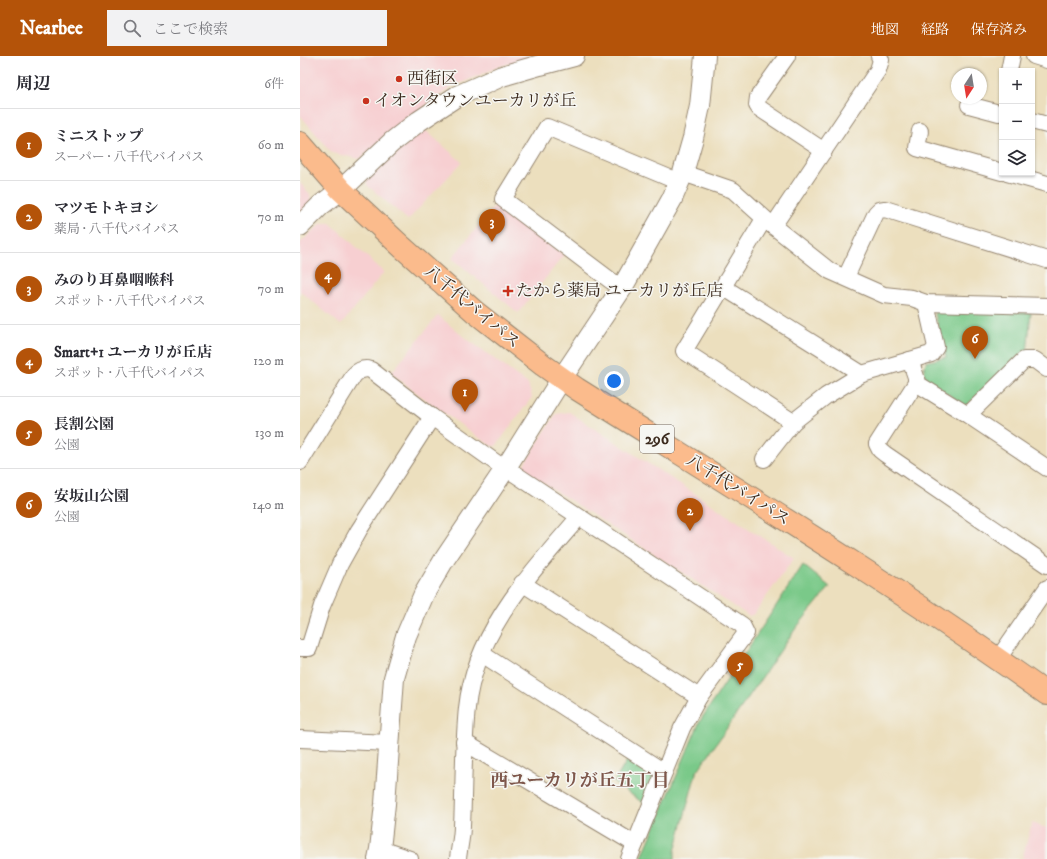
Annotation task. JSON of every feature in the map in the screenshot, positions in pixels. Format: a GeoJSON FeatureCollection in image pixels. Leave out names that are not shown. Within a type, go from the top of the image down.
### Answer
{"type":"FeatureCollection","features":[{"type":"Feature","properties":{"kind":"highway","name":"八千代バイパス"},"geometry":{"type":"LineString","coordinates":[[300,143],[341,190],[402,247],[474,312],[542,365],[577,389],[811,536],[998,658],[1047,694]]}},
{"type":"Feature","properties":{"kind":"street"},"geometry":{"type":"LineString","coordinates":[[300,226],[321,205],[341,190],[392,142],[419,121],[457,96],[502,76],[540,64],[574,56]]}},
{"type":"Feature","properties":{"kind":"street"},"geometry":{"type":"LineString","coordinates":[[410,859],[379,854],[394,678],[406,636],[424,594],[444,560],[505,469],[562,378],[622,288],[672,199],[681,177],[693,138],[700,106],[705,56]]}},
{"type":"Feature","properties":{"kind":"street"},"geometry":{"type":"LineString","coordinates":[[787,56],[758,97],[757,105],[759,108],[824,151]]}},
{"type":"Feature","properties":{"kind":"street"},"geometry":{"type":"LineString","coordinates":[[793,422],[684,351],[723,288],[769,223],[824,151],[878,70],[881,60],[879,56]]}},
{"type":"Feature","properties":{"kind":"street"},"geometry":{"type":"LineString","coordinates":[[1010,68],[1012,56]]}},
{"type":"Feature","properties":{"kind":"street"},"geometry":{"type":"LineString","coordinates":[[1034,56],[1047,60]]}},
{"type":"Feature","properties":{"kind":"street"},"geometry":{"type":"LineString","coordinates":[[970,105],[999,109]]}},
{"type":"Feature","properties":{"kind":"street"},"geometry":{"type":"LineString","coordinates":[[1035,122],[1047,125]]}},
{"type":"Feature","properties":{"kind":"street"},"geometry":{"type":"LineString","coordinates":[[622,288],[504,199],[547,127],[681,177],[733,190],[769,223],[830,271],[884,295],[912,298],[926,303],[1047,306]]}},
{"type":"Feature","properties":{"kind":"street"},"geometry":{"type":"LineString","coordinates":[[920,131],[917,148],[999,171]]}},
{"type":"Feature","properties":{"kind":"street"},"geometry":{"type":"LineString","coordinates":[[1018,176],[1047,184]]}},
{"type":"Feature","properties":{"kind":"street"},"geometry":{"type":"LineString","coordinates":[[846,277],[876,213],[879,210],[884,209],[1047,260]]}},
{"type":"Feature","properties":{"kind":"street"},"geometry":{"type":"LineString","coordinates":[[723,288],[862,374]]}},
{"type":"Feature","properties":{"kind":"street"},"geometry":{"type":"LineString","coordinates":[[764,459],[793,422],[826,396],[862,374],[931,354],[936,347],[926,303]]}},
{"type":"Feature","properties":{"kind":"street"},"geometry":{"type":"LineString","coordinates":[[910,360],[916,377],[916,383],[877,444],[880,450],[1047,565]]}},
{"type":"Feature","properties":{"kind":"street"},"geometry":{"type":"LineString","coordinates":[[968,415],[1024,360],[1035,360],[1047,369]]}},
{"type":"Feature","properties":{"kind":"street"},"geometry":{"type":"LineString","coordinates":[[300,462],[354,375],[367,368],[505,469],[515,474],[742,625],[746,632],[699,696],[682,728],[629,859]]}},
{"type":"Feature","properties":{"kind":"street"},"geometry":{"type":"LineString","coordinates":[[916,383],[968,415],[1047,468]]}},
{"type":"Feature","properties":{"kind":"street"},"geometry":{"type":"LineString","coordinates":[[300,648],[309,648],[322,606],[340,564],[359,530],[432,417]]}},
{"type":"Feature","properties":{"kind":"street"},"geometry":{"type":"LineString","coordinates":[[458,859],[462,828],[464,742],[467,706],[473,679],[489,636],[522,583],[579,517]]}},
{"type":"Feature","properties":{"kind":"street"},"geometry":{"type":"LineString","coordinates":[[522,583],[699,696]]}},
{"type":"Feature","properties":{"kind":"street"},"geometry":{"type":"LineString","coordinates":[[998,658],[1047,588]]}},
{"type":"Feature","properties":{"kind":"street"},"geometry":{"type":"LineString","coordinates":[[482,654],[664,772]]}},
{"type":"Feature","properties":{"kind":"street"},"geometry":{"type":"LineString","coordinates":[[300,739],[389,743]]}},
{"type":"Feature","properties":{"kind":"street"},"geometry":{"type":"LineString","coordinates":[[464,742],[635,844]]}},
{"type":"Feature","properties":{"kind":"shaded area","name":"イオンタウンユーカリが丘"},"geometry":{"type":"Polygon","coordinates":[[[300,56],[534,56],[498,67],[450,88],[413,115],[360,159],[332,153],[300,115],[300,56]]]}},
{"type":"Feature","properties":{"kind":"shaded area"},"geometry":{"type":"Polygon","coordinates":[[[424,129],[462,162],[408,220],[367,185],[367,180],[424,129]]]}},
{"type":"Feature","properties":{"kind":"shaded area"},"geometry":{"type":"Polygon","coordinates":[[[300,183],[310,194],[311,206],[300,216],[300,183]]]}},
{"type":"Feature","properties":{"kind":"shaded area"},"geometry":{"type":"Polygon","coordinates":[[[497,203],[564,255],[518,313],[452,258],[497,203]]]}},
{"type":"Feature","properties":{"kind":"shaded area"},"geometry":{"type":"Polygon","coordinates":[[[322,223],[330,223],[384,272],[341,325],[300,291],[300,243],[322,223]]]}},
{"type":"Feature","properties":{"kind":"shaded area"},"geometry":{"type":"Polygon","coordinates":[[[438,315],[459,333],[528,384],[532,397],[496,446],[491,446],[431,404],[391,373],[438,315]]]}},
{"type":"Feature","properties":{"kind":"shaded area"},"geometry":{"type":"Polygon","coordinates":[[[569,412],[794,558],[754,614],[749,616],[525,471],[524,464],[556,414],[569,412]]]}},
{"type":"Feature","properties":{"kind":"shaded area"},"geometry":{"type":"Polygon","coordinates":[[[1032,823],[1047,828],[1047,859],[1022,859],[1032,823]]]}},
{"type":"Feature","properties":{"kind":"green space"},"geometry":{"type":"Polygon","coordinates":[[[937,309],[1031,312],[1027,353],[1023,352],[966,406],[925,379],[924,368],[926,362],[946,357],[935,314],[937,309]]]}},
{"type":"Feature","properties":{"kind":"green space"},"geometry":{"type":"Polygon","coordinates":[[[803,565],[830,587],[796,628],[696,773],[675,851],[675,859],[641,859],[700,721],[803,565]]]}},
{"type":"Feature","properties":{"kind":"green space"},"geometry":{"type":"Polygon","coordinates":[[[630,756],[652,772],[654,776],[643,803],[614,782],[630,756]]]}},
{"type":"Feature","properties":{"kind":"place","name":"西街区"},"geometry":{"type":"Point","coordinates":[399,79]}},
{"type":"Feature","properties":{"kind":"place","name":"イオンタウンユーカリが丘"},"geometry":{"type":"Point","coordinates":[366,101]}},
{"type":"Feature","properties":{"kind":"place","name":"みのり耳鼻咽喉科"},"geometry":{"type":"Point","coordinates":[492,242]}},
{"type":"Feature","properties":{"kind":"place","name":"たから薬局 ユーカリが丘店"},"geometry":{"type":"Point","coordinates":[508,291]}},
{"type":"Feature","properties":{"kind":"place","name":"Smart+1 ユーカリが丘店"},"geometry":{"type":"Point","coordinates":[328,295]}},
{"type":"Feature","properties":{"kind":"place","name":"安坂山公園"},"geometry":{"type":"Point","coordinates":[975,359]}},
{"type":"Feature","properties":{"kind":"place","name":"ミニストップ"},"geometry":{"type":"Point","coordinates":[465,412]}},
{"type":"Feature","properties":{"kind":"place","name":"マツモトキヨシ"},"geometry":{"type":"Point","coordinates":[690,531]}},
{"type":"Feature","properties":{"kind":"place","name":"長割公園"},"geometry":{"type":"Point","coordinates":[740,685]}},
{"type":"Feature","properties":{"kind":"district","name":"西ユーカリが丘五丁目"},"geometry":{"type":"Point","coordinates":[580,781]}}]}
